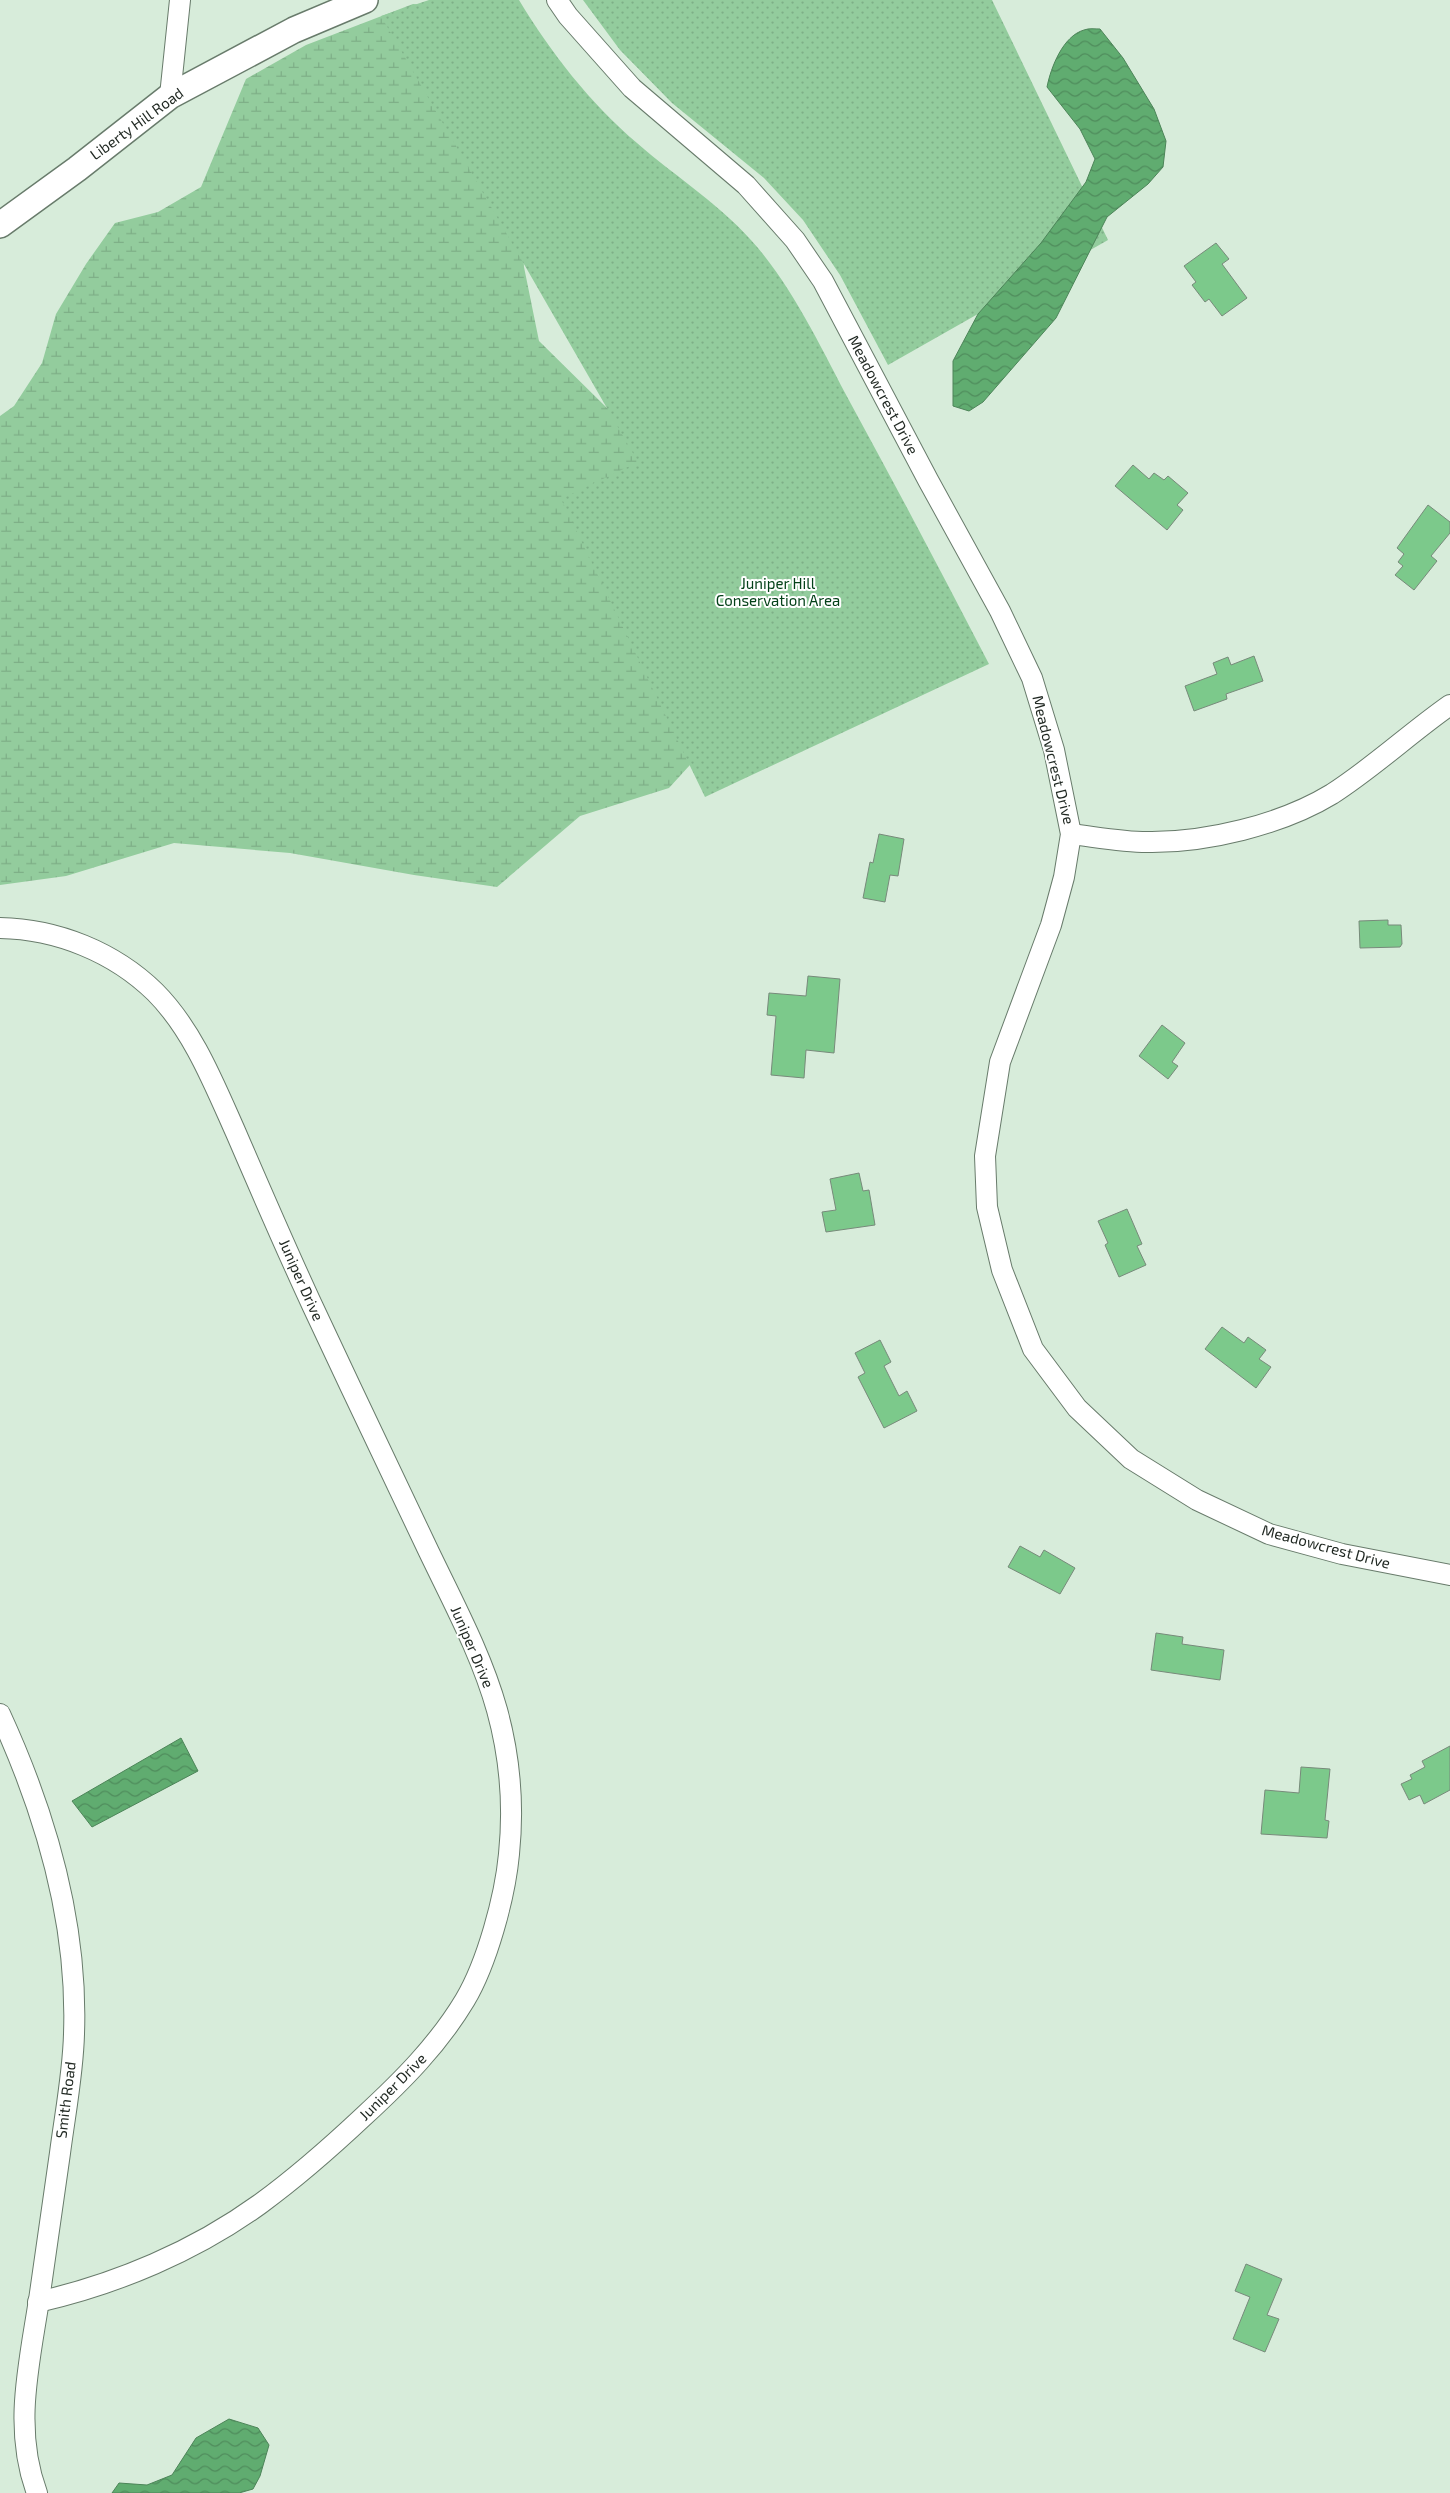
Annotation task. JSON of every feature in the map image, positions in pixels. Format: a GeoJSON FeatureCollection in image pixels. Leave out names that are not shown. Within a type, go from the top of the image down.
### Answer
{"type":"FeatureCollection","features":[{"type":"Feature","properties":{"kind":"street"},"geometry":{"type":"LineString","coordinates":[[170,96],[180,0]]}},
{"type":"Feature","properties":{"kind":"street","name":"Liberty Hill Road"},"geometry":{"type":"LineString","coordinates":[[0,225],[77,169],[170,96],[294,30],[365,0]]}},
{"type":"Feature","properties":{"kind":"street","name":"Meadowcrest Drive"},"geometry":{"type":"LineString","coordinates":[[557,0],[568,16],[632,88],[746,185],[779,220],[823,281],[928,480],[1000,611],[1032,678],[1054,750],[1071,834],[1064,877],[1051,925],[1000,1062],[985,1156],[986,1207],[1006,1283],[1033,1349],[1077,1408],[1131,1459],[1197,1500],[1269,1534],[1342,1554],[1450,1575]]}},
{"type":"Feature","properties":{"kind":"street"},"geometry":{"type":"LineString","coordinates":[[1071,834],[1144,842],[1193,840],[1217,836],[1287,815],[1331,794],[1371,766],[1450,705]]}},
{"type":"Feature","properties":{"kind":"street","name":"Juniper Drive"},"geometry":{"type":"LineString","coordinates":[[0,928],[24,928],[73,940],[117,962],[155,993],[187,1031],[220,1098],[312,1304],[471,1640],[497,1709],[512,1782],[509,1856],[494,1930],[466,1998],[423,2060],[316,2161],[257,2206],[194,2243],[129,2275],[83,2292],[38,2302]]}},
{"type":"Feature","properties":{"kind":"street","name":"Smith Road"},"geometry":{"type":"LineString","coordinates":[[0,1714],[40,1814],[59,1886],[73,1960],[73,2044],[66,2109],[29,2356],[24,2414],[27,2456],[37,2493]]}},
{"type":"Feature","properties":{"kind":"green space","name":"Juniper Hill Conservation Area"},"geometry":{"type":"Polygon","coordinates":[[[429,0],[519,0],[558,58],[603,111],[652,156],[730,219],[758,248],[785,285],[809,324],[989,664],[705,797],[561,499],[638,462],[381,16],[429,0]]]}},
{"type":"Feature","properties":{"kind":"green space"},"geometry":{"type":"Polygon","coordinates":[[[583,0],[992,0],[1108,240],[888,365],[840,275],[803,220],[764,178],[672,103],[620,50],[583,0]]]}},
{"type":"Feature","properties":{"kind":"green space"},"geometry":{"type":"Polygon","coordinates":[[[413,4],[484,9],[519,183],[524,267],[539,341],[607,408],[688,396],[740,710],[669,788],[580,816],[497,887],[414,875],[290,853],[174,843],[66,876],[0,885],[0,416],[14,406],[42,363],[56,314],[86,264],[115,223],[158,212],[201,187],[246,79],[306,45],[413,4]]]}},
{"type":"Feature","properties":{"kind":"water"},"geometry":{"type":"Polygon","coordinates":[[[1086,29],[1100,29],[1123,58],[1154,109],[1166,141],[1163,167],[1148,184],[1107,217],[1056,318],[983,402],[969,411],[953,406],[953,361],[978,314],[1041,243],[1086,182],[1095,159],[1080,129],[1047,87],[1055,62],[1064,45],[1077,33],[1086,29]]]}},
{"type":"Feature","properties":{"kind":"water"},"geometry":{"type":"Polygon","coordinates":[[[181,1738],[198,1771],[92,1827],[72,1801],[181,1738]]]}},
{"type":"Feature","properties":{"kind":"water"},"geometry":{"type":"Polygon","coordinates":[[[229,2419],[258,2428],[269,2445],[260,2476],[253,2489],[239,2493],[112,2493],[119,2483],[147,2485],[172,2475],[196,2438],[229,2419]]]}},
{"type":"Feature","properties":{"kind":"building"},"geometry":{"type":"Polygon","coordinates":[[[1216,243],[1229,259],[1222,264],[1247,298],[1222,316],[1209,299],[1205,302],[1192,285],[1196,282],[1184,266],[1216,243]]]}},
{"type":"Feature","properties":{"kind":"building"},"geometry":{"type":"Polygon","coordinates":[[[1133,465],[1149,479],[1154,473],[1164,480],[1168,476],[1188,493],[1177,505],[1183,510],[1167,530],[1115,486],[1133,465]]]}},
{"type":"Feature","properties":{"kind":"building"},"geometry":{"type":"Polygon","coordinates":[[[1428,505],[1450,522],[1450,533],[1431,556],[1437,561],[1414,590],[1395,575],[1403,566],[1398,562],[1404,554],[1397,548],[1428,505]]]}},
{"type":"Feature","properties":{"kind":"building"},"geometry":{"type":"Polygon","coordinates":[[[1254,656],[1263,681],[1226,694],[1227,699],[1194,711],[1185,686],[1217,674],[1213,663],[1228,657],[1231,665],[1254,656]]]}},
{"type":"Feature","properties":{"kind":"building"},"geometry":{"type":"Polygon","coordinates":[[[879,834],[904,839],[898,876],[890,875],[885,902],[863,898],[870,862],[873,863],[879,834]]]}},
{"type":"Feature","properties":{"kind":"building"},"geometry":{"type":"Polygon","coordinates":[[[1388,920],[1388,925],[1401,925],[1402,944],[1400,947],[1360,948],[1359,921],[1388,920]]]}},
{"type":"Feature","properties":{"kind":"building"},"geometry":{"type":"Polygon","coordinates":[[[808,976],[840,979],[834,1053],[806,1050],[804,1078],[771,1075],[776,1016],[767,1015],[769,993],[806,996],[808,976]]]}},
{"type":"Feature","properties":{"kind":"building"},"geometry":{"type":"Polygon","coordinates":[[[1162,1025],[1185,1043],[1172,1062],[1178,1066],[1168,1079],[1139,1056],[1162,1025]]]}},
{"type":"Feature","properties":{"kind":"building"},"geometry":{"type":"Polygon","coordinates":[[[859,1173],[863,1191],[869,1190],[875,1225],[826,1232],[822,1212],[836,1210],[830,1179],[859,1173]]]}},
{"type":"Feature","properties":{"kind":"building"},"geometry":{"type":"Polygon","coordinates":[[[1127,1209],[1142,1244],[1137,1246],[1146,1265],[1119,1277],[1105,1245],[1108,1243],[1098,1221],[1127,1209]]]}},
{"type":"Feature","properties":{"kind":"building"},"geometry":{"type":"Polygon","coordinates":[[[1222,1327],[1244,1343],[1248,1337],[1266,1350],[1259,1359],[1271,1367],[1256,1388],[1205,1349],[1222,1327]]]}},
{"type":"Feature","properties":{"kind":"building"},"geometry":{"type":"Polygon","coordinates":[[[880,1340],[891,1362],[884,1366],[899,1396],[907,1391],[917,1411],[884,1428],[858,1377],[865,1373],[855,1353],[880,1340]]]}},
{"type":"Feature","properties":{"kind":"building"},"geometry":{"type":"Polygon","coordinates":[[[1020,1546],[1040,1557],[1044,1550],[1075,1568],[1060,1594],[1008,1567],[1020,1546]]]}},
{"type":"Feature","properties":{"kind":"building"},"geometry":{"type":"Polygon","coordinates":[[[1156,1633],[1183,1637],[1182,1644],[1224,1650],[1220,1680],[1151,1670],[1156,1633]]]}},
{"type":"Feature","properties":{"kind":"building"},"geometry":{"type":"Polygon","coordinates":[[[1450,1746],[1450,1790],[1424,1804],[1420,1795],[1409,1800],[1401,1784],[1412,1779],[1410,1775],[1425,1767],[1422,1761],[1450,1746]]]}},
{"type":"Feature","properties":{"kind":"building"},"geometry":{"type":"Polygon","coordinates":[[[1301,1767],[1330,1769],[1325,1820],[1329,1821],[1327,1838],[1261,1834],[1265,1790],[1299,1793],[1301,1767]]]}},
{"type":"Feature","properties":{"kind":"building"},"geometry":{"type":"Polygon","coordinates":[[[1246,2264],[1282,2279],[1267,2315],[1279,2319],[1265,2352],[1233,2339],[1250,2297],[1235,2291],[1246,2264]]]}}]}
